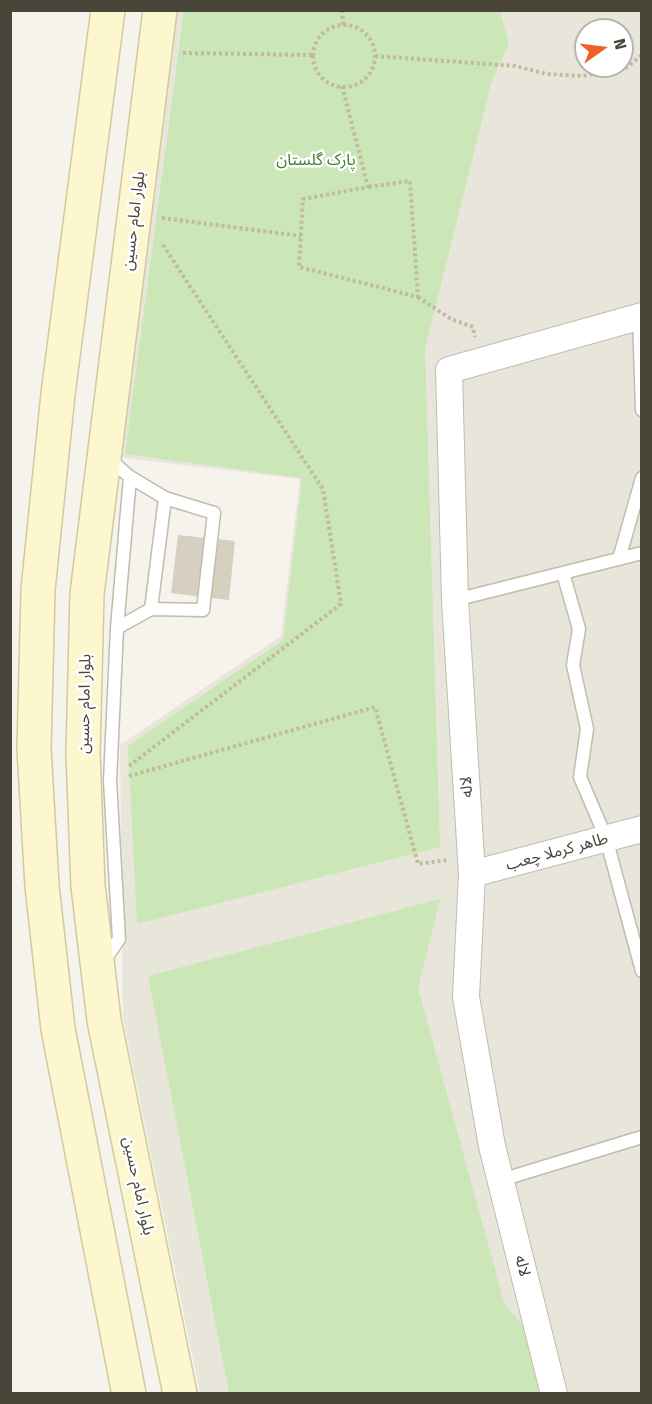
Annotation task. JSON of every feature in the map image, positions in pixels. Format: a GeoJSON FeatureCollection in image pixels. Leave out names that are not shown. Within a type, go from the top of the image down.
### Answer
{"type":"FeatureCollection","features":[{"type":"Feature","properties":{"kind":"main road"},"geometry":{"type":"LineString","coordinates":[[108,10],[58,394],[38,590],[34,748],[42,886],[58,1029],[129,1394]]}},
{"type":"Feature","properties":{"kind":"main road","name":"بلوار امام حسین"},"geometry":{"type":"LineString","coordinates":[[160,10],[87,594],[83,753],[88,886],[104,1020],[180,1394]]}},
{"type":"Feature","properties":{"kind":"street","name":"لاله"},"geometry":{"type":"LineString","coordinates":[[554,1394],[501,1180],[466,997],[472,866],[454,600],[449,370],[640,317]]}},
{"type":"Feature","properties":{"kind":"street","name":"طاهر کرملا چعب"},"geometry":{"type":"LineString","coordinates":[[472,866],[642,829]]}},
{"type":"Feature","properties":{"kind":"lane"},"geometry":{"type":"LineString","coordinates":[[640,317],[642,410]]}},
{"type":"Feature","properties":{"kind":"lane"},"geometry":{"type":"LineString","coordinates":[[104,455],[130,477],[165,498],[214,513],[203,610],[151,609],[117,628]]}},
{"type":"Feature","properties":{"kind":"lane"},"geometry":{"type":"LineString","coordinates":[[98,969],[119,939],[110,781],[117,628],[130,477]]}},
{"type":"Feature","properties":{"kind":"lane"},"geometry":{"type":"LineString","coordinates":[[619,559],[642,478]]}},
{"type":"Feature","properties":{"kind":"lane"},"geometry":{"type":"LineString","coordinates":[[151,609],[165,498]]}},
{"type":"Feature","properties":{"kind":"lane"},"geometry":{"type":"LineString","coordinates":[[454,600],[642,553]]}},
{"type":"Feature","properties":{"kind":"lane"},"geometry":{"type":"LineString","coordinates":[[563,573],[579,629],[573,665],[587,729],[580,777],[606,838],[642,971]]}},
{"type":"Feature","properties":{"kind":"lane"},"geometry":{"type":"LineString","coordinates":[[501,1180],[642,1137]]}},
{"type":"Feature","properties":{"kind":"path"},"geometry":{"type":"LineString","coordinates":[[342,10],[343,25]]}},
{"type":"Feature","properties":{"kind":"path"},"geometry":{"type":"LineString","coordinates":[[343,25],[364,32],[372,43],[375,56],[372,70],[362,81],[350,87],[324,80],[315,69],[312,55],[316,42],[324,31],[343,25]]}},
{"type":"Feature","properties":{"kind":"path"},"geometry":{"type":"LineString","coordinates":[[181,64],[184,42]]}},
{"type":"Feature","properties":{"kind":"path"},"geometry":{"type":"LineString","coordinates":[[182,52],[312,55]]}},
{"type":"Feature","properties":{"kind":"path"},"geometry":{"type":"LineString","coordinates":[[375,56],[515,66],[547,74],[582,76],[627,67],[642,55]]}},
{"type":"Feature","properties":{"kind":"path"},"geometry":{"type":"LineString","coordinates":[[342,86],[368,187]]}},
{"type":"Feature","properties":{"kind":"path"},"geometry":{"type":"LineString","coordinates":[[418,297],[410,181],[303,199],[299,267],[418,297],[451,320],[473,327],[480,361]]}},
{"type":"Feature","properties":{"kind":"path"},"geometry":{"type":"LineString","coordinates":[[163,206],[161,218],[301,236]]}},
{"type":"Feature","properties":{"kind":"path"},"geometry":{"type":"LineString","coordinates":[[110,781],[341,604],[323,489],[159,238]]}},
{"type":"Feature","properties":{"kind":"path"},"geometry":{"type":"LineString","coordinates":[[110,781],[375,707],[417,864],[472,866]]}},
{"type":"Feature","properties":{"kind":"shaded area"},"geometry":{"type":"Polygon","coordinates":[[[177,11],[641,11],[641,1393],[200,1393],[123,1018],[120,745],[281,636],[300,479],[118,457],[177,11]]]}},
{"type":"Feature","properties":{"kind":"green space","name":"پارک گلستان"},"geometry":{"type":"Polygon","coordinates":[[[184,10],[500,11],[509,43],[491,84],[425,349],[440,847],[137,924],[128,746],[283,640],[302,478],[125,454],[184,10]]]}},
{"type":"Feature","properties":{"kind":"green space"},"geometry":{"type":"Polygon","coordinates":[[[440,899],[418,988],[504,1302],[534,1341],[546,1393],[229,1393],[148,976],[440,899]]]}},
{"type":"Feature","properties":{"kind":"building"},"geometry":{"type":"Polygon","coordinates":[[[178,535],[235,541],[229,600],[171,593],[178,535]]]}}]}
